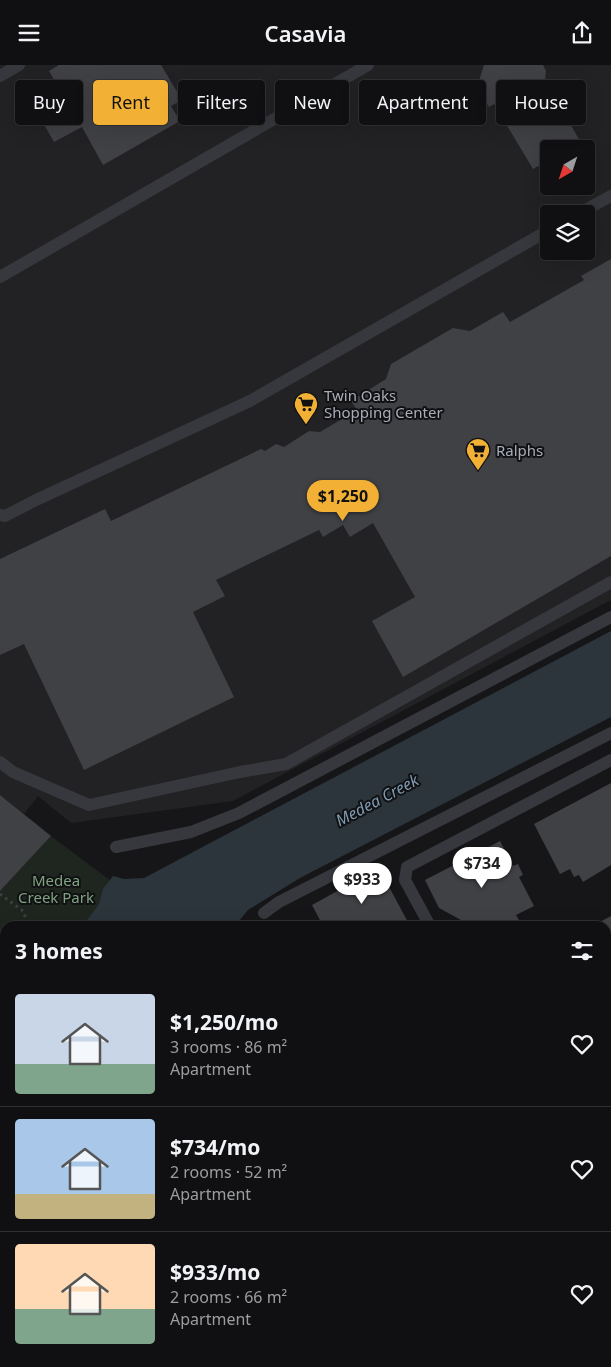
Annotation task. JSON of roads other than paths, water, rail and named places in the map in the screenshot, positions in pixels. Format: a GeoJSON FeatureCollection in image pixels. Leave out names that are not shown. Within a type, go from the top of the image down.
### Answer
{"type":"FeatureCollection","features":[{"type":"Feature","properties":{"kind":"lane"},"geometry":{"type":"LineString","coordinates":[[0,76],[19,65]]}},
{"type":"Feature","properties":{"kind":"lane"},"geometry":{"type":"LineString","coordinates":[[2,272],[368,65]]}},
{"type":"Feature","properties":{"kind":"lane"},"geometry":{"type":"LineString","coordinates":[[594,205],[611,196]]}},
{"type":"Feature","properties":{"kind":"lane"},"geometry":{"type":"LineString","coordinates":[[0,515],[5,517],[36,500],[250,401],[540,235]]}},
{"type":"Feature","properties":{"kind":"lane"},"geometry":{"type":"LineString","coordinates":[[0,762],[13,772],[89,805],[240,772],[286,764],[611,582]]}},
{"type":"Feature","properties":{"kind":"lane"},"geometry":{"type":"LineString","coordinates":[[116,847],[191,832],[239,813],[611,617]]}},
{"type":"Feature","properties":{"kind":"lane"},"geometry":{"type":"LineString","coordinates":[[264,913],[279,902],[611,733]]}},
{"type":"Feature","properties":{"kind":"lane"},"geometry":{"type":"LineString","coordinates":[[427,921],[405,880],[408,867],[611,760]]}},
{"type":"Feature","properties":{"kind":"water","name":"Medea Creek"},"geometry":{"type":"Polygon","coordinates":[[[611,631],[611,717],[300,878],[248,910],[239,921],[87,921],[99,904],[103,889],[113,876],[124,879],[144,878],[611,631]]]}},
{"type":"Feature","properties":{"kind":"place","name":"Twin Oaks Shopping Center"},"geometry":{"type":"Point","coordinates":[306,425]}},
{"type":"Feature","properties":{"kind":"place","name":"Ralphs"},"geometry":{"type":"Point","coordinates":[478,471]}},
{"type":"Feature","properties":{"kind":"park label","name":"Medea Creek Park"},"geometry":{"type":"Point","coordinates":[56,888]}}]}
